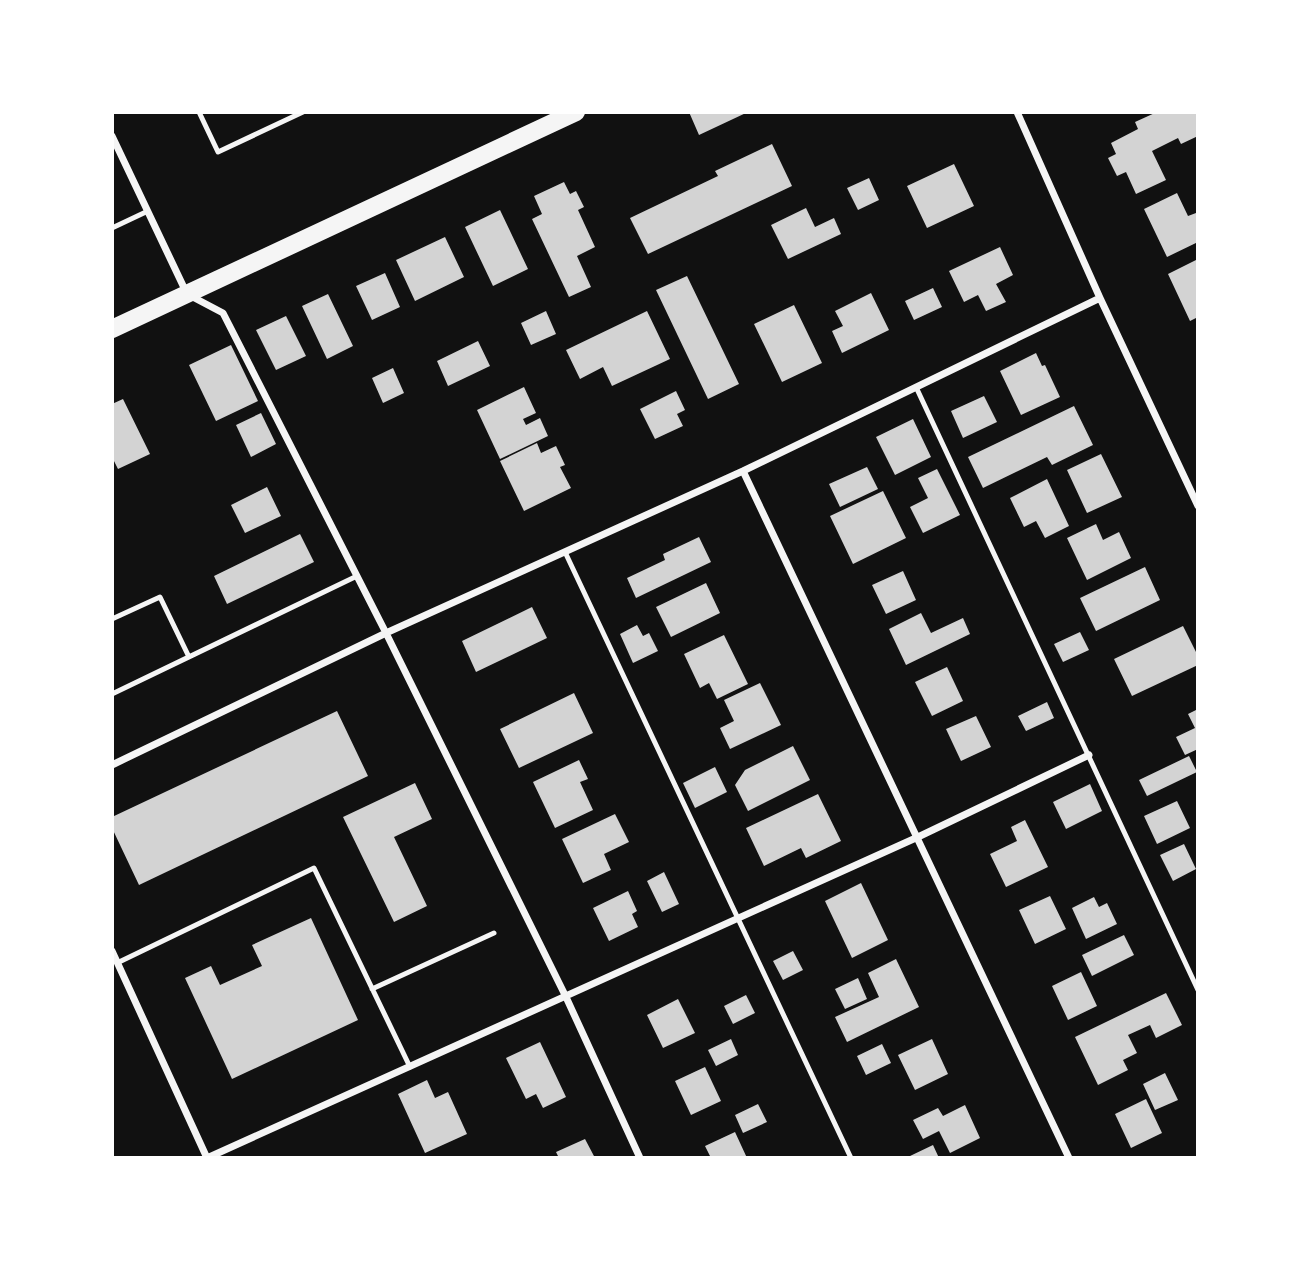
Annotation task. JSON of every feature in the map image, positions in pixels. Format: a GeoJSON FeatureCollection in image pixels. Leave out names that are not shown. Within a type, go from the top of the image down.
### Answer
{"type":"FeatureCollection","features":[{"type":"Feature","properties":{"kind":"main road"},"geometry":{"type":"LineString","coordinates":[[112,329],[575,112]]}},
{"type":"Feature","properties":{"kind":"street"},"geometry":{"type":"LineString","coordinates":[[1017,112],[1100,298],[1198,506]]}},
{"type":"Feature","properties":{"kind":"street"},"geometry":{"type":"LineString","coordinates":[[112,135],[115,148],[187,294],[223,313],[386,633],[566,997],[640,1158]]}},
{"type":"Feature","properties":{"kind":"street"},"geometry":{"type":"LineString","coordinates":[[112,765],[386,633],[743,471],[1100,298]]}},
{"type":"Feature","properties":{"kind":"street"},"geometry":{"type":"LineString","coordinates":[[743,471],[1069,1158]]}},
{"type":"Feature","properties":{"kind":"street"},"geometry":{"type":"LineString","coordinates":[[112,951],[207,1158],[918,837],[1088,755]]}},
{"type":"Feature","properties":{"kind":"lane"},"geometry":{"type":"LineString","coordinates":[[199,112],[218,152],[303,112]]}},
{"type":"Feature","properties":{"kind":"lane"},"geometry":{"type":"LineString","coordinates":[[112,228],[148,211]]}},
{"type":"Feature","properties":{"kind":"lane"},"geometry":{"type":"LineString","coordinates":[[916,387],[1198,989]]}},
{"type":"Feature","properties":{"kind":"lane"},"geometry":{"type":"LineString","coordinates":[[565,552],[851,1158]]}},
{"type":"Feature","properties":{"kind":"lane"},"geometry":{"type":"LineString","coordinates":[[112,694],[357,576]]}},
{"type":"Feature","properties":{"kind":"lane"},"geometry":{"type":"LineString","coordinates":[[112,619],[160,597],[189,657]]}},
{"type":"Feature","properties":{"kind":"lane"},"geometry":{"type":"LineString","coordinates":[[117,963],[314,869],[410,1067]]}},
{"type":"Feature","properties":{"kind":"lane"},"geometry":{"type":"LineString","coordinates":[[372,989],[494,933]]}},
{"type":"Feature","properties":{"kind":"building"},"geometry":{"type":"Polygon","coordinates":[[[689,112],[748,112],[699,135],[689,112]]]}},
{"type":"Feature","properties":{"kind":"building"},"geometry":{"type":"Polygon","coordinates":[[[1157,112],[1198,112],[1198,136],[1181,144],[1178,138],[1152,151],[1166,180],[1136,194],[1126,172],[1117,176],[1108,158],[1116,154],[1111,143],[1138,129],[1135,122],[1157,112]]]}},
{"type":"Feature","properties":{"kind":"building"},"geometry":{"type":"Polygon","coordinates":[[[772,144],[792,186],[648,254],[630,218],[718,176],[715,171],[772,144]]]}},
{"type":"Feature","properties":{"kind":"building"},"geometry":{"type":"Polygon","coordinates":[[[954,164],[974,206],[927,228],[907,186],[954,164]]]}},
{"type":"Feature","properties":{"kind":"building"},"geometry":{"type":"Polygon","coordinates":[[[869,178],[879,200],[858,210],[847,188],[869,178]]]}},
{"type":"Feature","properties":{"kind":"building"},"geometry":{"type":"Polygon","coordinates":[[[564,182],[570,194],[576,191],[584,207],[578,210],[595,247],[577,256],[591,287],[569,297],[532,219],[542,214],[534,196],[564,182]]]}},
{"type":"Feature","properties":{"kind":"building"},"geometry":{"type":"Polygon","coordinates":[[[1177,193],[1188,216],[1196,213],[1198,216],[1198,242],[1167,257],[1144,209],[1177,193]]]}},
{"type":"Feature","properties":{"kind":"building"},"geometry":{"type":"Polygon","coordinates":[[[806,208],[815,227],[834,218],[841,234],[788,259],[771,225],[806,208]]]}},
{"type":"Feature","properties":{"kind":"building"},"geometry":{"type":"Polygon","coordinates":[[[500,210],[528,269],[493,286],[465,227],[500,210]]]}},
{"type":"Feature","properties":{"kind":"building"},"geometry":{"type":"Polygon","coordinates":[[[445,237],[464,277],[415,301],[396,260],[445,237]]]}},
{"type":"Feature","properties":{"kind":"building"},"geometry":{"type":"Polygon","coordinates":[[[1000,247],[1013,275],[996,284],[1006,302],[986,311],[978,295],[964,302],[949,271],[1000,247]]]}},
{"type":"Feature","properties":{"kind":"building"},"geometry":{"type":"Polygon","coordinates":[[[1198,259],[1198,317],[1190,321],[1168,274],[1198,259]]]}},
{"type":"Feature","properties":{"kind":"building"},"geometry":{"type":"Polygon","coordinates":[[[385,273],[400,307],[372,320],[356,286],[385,273]]]}},
{"type":"Feature","properties":{"kind":"building"},"geometry":{"type":"Polygon","coordinates":[[[687,276],[739,384],[708,399],[656,290],[687,276]]]}},
{"type":"Feature","properties":{"kind":"building"},"geometry":{"type":"Polygon","coordinates":[[[933,288],[942,307],[914,320],[905,301],[933,288]]]}},
{"type":"Feature","properties":{"kind":"building"},"geometry":{"type":"Polygon","coordinates":[[[871,293],[889,330],[842,353],[832,331],[843,326],[835,311],[871,293]]]}},
{"type":"Feature","properties":{"kind":"building"},"geometry":{"type":"Polygon","coordinates":[[[328,294],[353,346],[327,359],[302,306],[328,294]]]}},
{"type":"Feature","properties":{"kind":"building"},"geometry":{"type":"Polygon","coordinates":[[[794,305],[822,363],[782,382],[754,324],[794,305]]]}},
{"type":"Feature","properties":{"kind":"building"},"geometry":{"type":"Polygon","coordinates":[[[546,311],[556,334],[531,345],[521,323],[546,311]]]}},
{"type":"Feature","properties":{"kind":"building"},"geometry":{"type":"Polygon","coordinates":[[[647,311],[670,359],[612,386],[603,367],[580,379],[566,350],[647,311]]]}},
{"type":"Feature","properties":{"kind":"building"},"geometry":{"type":"Polygon","coordinates":[[[286,316],[306,356],[276,370],[256,330],[286,316]]]}},
{"type":"Feature","properties":{"kind":"building"},"geometry":{"type":"Polygon","coordinates":[[[478,341],[490,366],[448,386],[437,361],[478,341]]]}},
{"type":"Feature","properties":{"kind":"building"},"geometry":{"type":"Polygon","coordinates":[[[231,345],[258,401],[216,421],[189,365],[231,345]]]}},
{"type":"Feature","properties":{"kind":"building"},"geometry":{"type":"Polygon","coordinates":[[[1036,353],[1042,366],[1045,365],[1060,397],[1021,415],[1000,371],[1036,353]]]}},
{"type":"Feature","properties":{"kind":"building"},"geometry":{"type":"Polygon","coordinates":[[[393,368],[404,393],[383,403],[372,378],[393,368]]]}},
{"type":"Feature","properties":{"kind":"building"},"geometry":{"type":"Polygon","coordinates":[[[524,387],[536,413],[523,419],[526,425],[540,418],[548,436],[500,459],[477,410],[524,387]]]}},
{"type":"Feature","properties":{"kind":"building"},"geometry":{"type":"Polygon","coordinates":[[[676,391],[685,410],[677,414],[683,426],[655,439],[640,409],[676,391]]]}},
{"type":"Feature","properties":{"kind":"building"},"geometry":{"type":"Polygon","coordinates":[[[984,396],[997,422],[963,438],[951,411],[984,396]]]}},
{"type":"Feature","properties":{"kind":"building"},"geometry":{"type":"Polygon","coordinates":[[[123,399],[150,454],[118,469],[112,457],[112,404],[123,399]]]}},
{"type":"Feature","properties":{"kind":"building"},"geometry":{"type":"Polygon","coordinates":[[[1074,406],[1093,445],[1052,465],[1047,457],[983,488],[968,457],[1074,406]]]}},
{"type":"Feature","properties":{"kind":"building"},"geometry":{"type":"Polygon","coordinates":[[[261,413],[276,444],[251,457],[236,425],[261,413]]]}},
{"type":"Feature","properties":{"kind":"building"},"geometry":{"type":"Polygon","coordinates":[[[913,419],[931,457],[895,475],[876,437],[913,419]]]}},
{"type":"Feature","properties":{"kind":"building"},"geometry":{"type":"Polygon","coordinates":[[[537,443],[541,453],[556,446],[565,465],[560,467],[571,488],[524,511],[500,461],[537,443]]]}},
{"type":"Feature","properties":{"kind":"building"},"geometry":{"type":"Polygon","coordinates":[[[1101,454],[1122,497],[1087,513],[1067,470],[1101,454]]]}},
{"type":"Feature","properties":{"kind":"building"},"geometry":{"type":"Polygon","coordinates":[[[867,467],[878,489],[840,507],[829,484],[867,467]]]}},
{"type":"Feature","properties":{"kind":"building"},"geometry":{"type":"Polygon","coordinates":[[[937,469],[960,515],[923,533],[910,507],[928,498],[918,478],[937,469]]]}},
{"type":"Feature","properties":{"kind":"building"},"geometry":{"type":"Polygon","coordinates":[[[1047,479],[1069,526],[1045,538],[1036,521],[1024,527],[1010,498],[1047,479]]]}},
{"type":"Feature","properties":{"kind":"building"},"geometry":{"type":"Polygon","coordinates":[[[267,487],[281,516],[245,533],[231,505],[267,487]]]}},
{"type":"Feature","properties":{"kind":"building"},"geometry":{"type":"Polygon","coordinates":[[[883,491],[906,538],[853,564],[830,516],[883,491]]]}},
{"type":"Feature","properties":{"kind":"building"},"geometry":{"type":"Polygon","coordinates":[[[1096,524],[1103,540],[1119,532],[1131,558],[1087,580],[1067,538],[1096,524]]]}},
{"type":"Feature","properties":{"kind":"building"},"geometry":{"type":"Polygon","coordinates":[[[300,534],[314,562],[227,604],[214,576],[300,534]]]}},
{"type":"Feature","properties":{"kind":"building"},"geometry":{"type":"Polygon","coordinates":[[[699,537],[711,562],[636,598],[627,578],[665,560],[663,554],[699,537]]]}},
{"type":"Feature","properties":{"kind":"building"},"geometry":{"type":"Polygon","coordinates":[[[1145,567],[1160,600],[1096,631],[1080,598],[1145,567]]]}},
{"type":"Feature","properties":{"kind":"building"},"geometry":{"type":"Polygon","coordinates":[[[903,571],[916,600],[886,614],[872,585],[903,571]]]}},
{"type":"Feature","properties":{"kind":"building"},"geometry":{"type":"Polygon","coordinates":[[[706,583],[720,613],[671,637],[656,607],[706,583]]]}},
{"type":"Feature","properties":{"kind":"building"},"geometry":{"type":"Polygon","coordinates":[[[532,607],[547,638],[476,672],[462,641],[532,607]]]}},
{"type":"Feature","properties":{"kind":"building"},"geometry":{"type":"Polygon","coordinates":[[[921,613],[931,633],[963,618],[970,634],[906,665],[889,629],[921,613]]]}},
{"type":"Feature","properties":{"kind":"building"},"geometry":{"type":"Polygon","coordinates":[[[637,625],[643,636],[649,633],[658,651],[633,663],[620,634],[637,625]]]}},
{"type":"Feature","properties":{"kind":"building"},"geometry":{"type":"Polygon","coordinates":[[[1183,626],[1198,656],[1198,665],[1132,696],[1114,659],[1183,626]]]}},
{"type":"Feature","properties":{"kind":"building"},"geometry":{"type":"Polygon","coordinates":[[[1080,632],[1089,650],[1063,662],[1054,644],[1080,632]]]}},
{"type":"Feature","properties":{"kind":"building"},"geometry":{"type":"Polygon","coordinates":[[[724,635],[748,684],[717,699],[709,683],[700,688],[684,654],[724,635]]]}},
{"type":"Feature","properties":{"kind":"building"},"geometry":{"type":"Polygon","coordinates":[[[947,667],[963,701],[932,716],[915,682],[947,667]]]}},
{"type":"Feature","properties":{"kind":"building"},"geometry":{"type":"Polygon","coordinates":[[[760,683],[781,725],[730,749],[720,728],[734,721],[724,700],[760,683]]]}},
{"type":"Feature","properties":{"kind":"building"},"geometry":{"type":"Polygon","coordinates":[[[574,693],[593,733],[519,768],[500,729],[574,693]]]}},
{"type":"Feature","properties":{"kind":"building"},"geometry":{"type":"Polygon","coordinates":[[[1047,702],[1054,718],[1026,731],[1018,716],[1047,702]]]}},
{"type":"Feature","properties":{"kind":"building"},"geometry":{"type":"Polygon","coordinates":[[[1198,709],[1198,749],[1185,755],[1176,737],[1195,728],[1188,714],[1198,709]]]}},
{"type":"Feature","properties":{"kind":"building"},"geometry":{"type":"Polygon","coordinates":[[[337,711],[368,776],[139,885],[112,828],[112,817],[337,711]]]}},
{"type":"Feature","properties":{"kind":"building"},"geometry":{"type":"Polygon","coordinates":[[[976,716],[991,747],[961,761],[946,729],[976,716]]]}},
{"type":"Feature","properties":{"kind":"building"},"geometry":{"type":"Polygon","coordinates":[[[793,746],[810,780],[748,811],[735,785],[745,770],[793,746]]]}},
{"type":"Feature","properties":{"kind":"building"},"geometry":{"type":"Polygon","coordinates":[[[1189,756],[1197,772],[1147,796],[1139,780],[1189,756]]]}},
{"type":"Feature","properties":{"kind":"building"},"geometry":{"type":"Polygon","coordinates":[[[579,760],[588,779],[580,782],[593,810],[555,828],[533,782],[579,760]]]}},
{"type":"Feature","properties":{"kind":"building"},"geometry":{"type":"Polygon","coordinates":[[[715,767],[727,792],[695,808],[683,783],[715,767]]]}},
{"type":"Feature","properties":{"kind":"building"},"geometry":{"type":"Polygon","coordinates":[[[415,783],[432,819],[394,837],[427,906],[394,922],[343,817],[415,783]]]}},
{"type":"Feature","properties":{"kind":"building"},"geometry":{"type":"Polygon","coordinates":[[[1090,784],[1102,811],[1066,829],[1053,802],[1090,784]]]}},
{"type":"Feature","properties":{"kind":"building"},"geometry":{"type":"Polygon","coordinates":[[[818,794],[841,841],[806,858],[801,848],[764,866],[746,828],[818,794]]]}},
{"type":"Feature","properties":{"kind":"building"},"geometry":{"type":"Polygon","coordinates":[[[1177,801],[1190,828],[1157,844],[1144,816],[1177,801]]]}},
{"type":"Feature","properties":{"kind":"building"},"geometry":{"type":"Polygon","coordinates":[[[615,814],[629,842],[604,854],[611,870],[583,883],[562,839],[615,814]]]}},
{"type":"Feature","properties":{"kind":"building"},"geometry":{"type":"Polygon","coordinates":[[[1025,820],[1048,867],[1006,887],[990,854],[1017,841],[1011,827],[1025,820]]]}},
{"type":"Feature","properties":{"kind":"building"},"geometry":{"type":"Polygon","coordinates":[[[1184,844],[1196,869],[1173,881],[1160,855],[1184,844]]]}},
{"type":"Feature","properties":{"kind":"building"},"geometry":{"type":"Polygon","coordinates":[[[664,872],[679,904],[662,912],[647,881],[664,872]]]}},
{"type":"Feature","properties":{"kind":"building"},"geometry":{"type":"Polygon","coordinates":[[[861,883],[888,940],[852,958],[825,901],[861,883]]]}},
{"type":"Feature","properties":{"kind":"building"},"geometry":{"type":"Polygon","coordinates":[[[628,891],[637,911],[632,914],[638,927],[609,941],[593,908],[628,891]]]}},
{"type":"Feature","properties":{"kind":"building"},"geometry":{"type":"Polygon","coordinates":[[[1050,896],[1066,929],[1035,944],[1019,910],[1050,896]]]}},
{"type":"Feature","properties":{"kind":"building"},"geometry":{"type":"Polygon","coordinates":[[[1094,897],[1099,907],[1107,903],[1117,924],[1086,939],[1072,908],[1094,897]]]}},
{"type":"Feature","properties":{"kind":"building"},"geometry":{"type":"Polygon","coordinates":[[[311,918],[358,1020],[232,1079],[185,978],[211,966],[220,985],[262,966],[252,945],[311,918]]]}},
{"type":"Feature","properties":{"kind":"building"},"geometry":{"type":"Polygon","coordinates":[[[1124,935],[1134,955],[1092,976],[1082,955],[1124,935]]]}},
{"type":"Feature","properties":{"kind":"building"},"geometry":{"type":"Polygon","coordinates":[[[793,951],[803,970],[783,980],[773,961],[793,951]]]}},
{"type":"Feature","properties":{"kind":"building"},"geometry":{"type":"Polygon","coordinates":[[[896,959],[919,1007],[847,1042],[835,1017],[879,997],[868,973],[896,959]]]}},
{"type":"Feature","properties":{"kind":"building"},"geometry":{"type":"Polygon","coordinates":[[[1081,972],[1097,1006],[1068,1020],[1052,986],[1081,972]]]}},
{"type":"Feature","properties":{"kind":"building"},"geometry":{"type":"Polygon","coordinates":[[[858,978],[867,999],[845,1009],[835,989],[858,978]]]}},
{"type":"Feature","properties":{"kind":"building"},"geometry":{"type":"Polygon","coordinates":[[[1166,993],[1182,1025],[1156,1038],[1150,1025],[1128,1035],[1137,1053],[1123,1060],[1128,1070],[1098,1085],[1075,1037],[1166,993]]]}},
{"type":"Feature","properties":{"kind":"building"},"geometry":{"type":"Polygon","coordinates":[[[746,995],[755,1013],[733,1024],[724,1006],[746,995]]]}},
{"type":"Feature","properties":{"kind":"building"},"geometry":{"type":"Polygon","coordinates":[[[678,999],[695,1033],[663,1048],[647,1015],[678,999]]]}},
{"type":"Feature","properties":{"kind":"building"},"geometry":{"type":"Polygon","coordinates":[[[731,1039],[738,1055],[716,1066],[708,1050],[731,1039]]]}},
{"type":"Feature","properties":{"kind":"building"},"geometry":{"type":"Polygon","coordinates":[[[932,1039],[948,1074],[915,1090],[898,1055],[932,1039]]]}},
{"type":"Feature","properties":{"kind":"building"},"geometry":{"type":"Polygon","coordinates":[[[540,1042],[566,1097],[543,1108],[536,1094],[526,1099],[506,1058],[540,1042]]]}},
{"type":"Feature","properties":{"kind":"building"},"geometry":{"type":"Polygon","coordinates":[[[882,1044],[891,1063],[866,1075],[857,1056],[882,1044]]]}},
{"type":"Feature","properties":{"kind":"building"},"geometry":{"type":"Polygon","coordinates":[[[705,1067],[721,1101],[691,1115],[675,1081],[705,1067]]]}},
{"type":"Feature","properties":{"kind":"building"},"geometry":{"type":"Polygon","coordinates":[[[1165,1073],[1178,1100],[1155,1110],[1143,1084],[1165,1073]]]}},
{"type":"Feature","properties":{"kind":"building"},"geometry":{"type":"Polygon","coordinates":[[[427,1080],[435,1098],[448,1092],[467,1134],[425,1153],[398,1094],[427,1080]]]}},
{"type":"Feature","properties":{"kind":"building"},"geometry":{"type":"Polygon","coordinates":[[[1146,1099],[1162,1133],[1131,1148],[1115,1114],[1146,1099]]]}},
{"type":"Feature","properties":{"kind":"building"},"geometry":{"type":"Polygon","coordinates":[[[758,1104],[767,1122],[743,1133],[735,1115],[758,1104]]]}},
{"type":"Feature","properties":{"kind":"building"},"geometry":{"type":"Polygon","coordinates":[[[965,1105],[980,1138],[950,1153],[939,1131],[923,1139],[913,1120],[938,1108],[943,1116],[965,1105]]]}},
{"type":"Feature","properties":{"kind":"building"},"geometry":{"type":"Polygon","coordinates":[[[735,1132],[747,1158],[711,1158],[705,1146],[735,1132]]]}},
{"type":"Feature","properties":{"kind":"building"},"geometry":{"type":"Polygon","coordinates":[[[585,1139],[595,1158],[559,1158],[556,1152],[585,1139]]]}},
{"type":"Feature","properties":{"kind":"building"},"geometry":{"type":"Polygon","coordinates":[[[933,1145],[939,1158],[911,1158],[910,1156],[933,1145]]]}}]}
